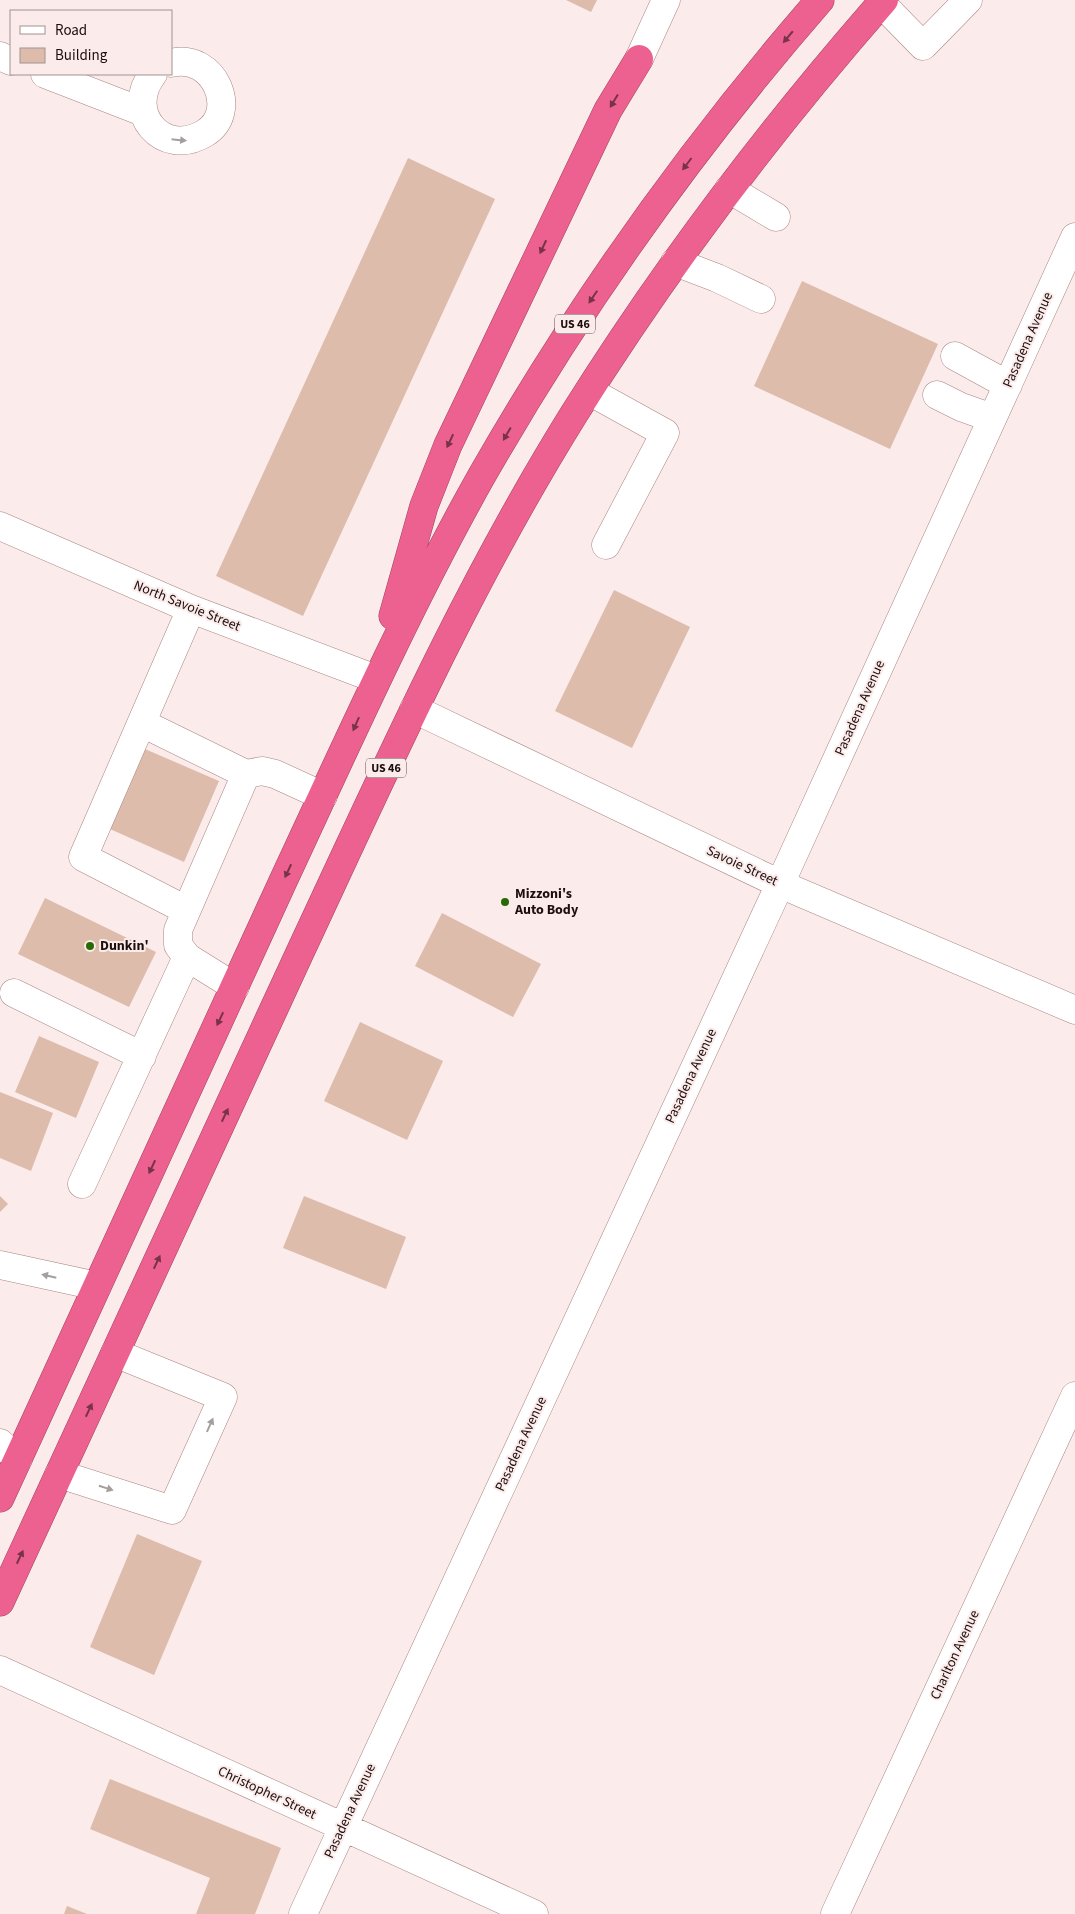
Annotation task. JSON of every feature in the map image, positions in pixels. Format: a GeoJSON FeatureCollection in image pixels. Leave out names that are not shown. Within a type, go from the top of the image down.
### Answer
{"type":"FeatureCollection","features":[{"type":"Feature","properties":{"kind":"highway","name":"US 46"},"geometry":{"type":"LineString","coordinates":[[0,1498],[9,1451],[97,1286],[376,679],[464,508],[565,339],[622,253],[689,161],[766,63],[820,0]]}},
{"type":"Feature","properties":{"kind":"highway","name":"US 46"},"geometry":{"type":"LineString","coordinates":[[0,1602],[414,709],[453,627],[491,556],[589,391],[675,262],[782,119],[882,2]]}},
{"type":"Feature","properties":{"kind":"highway"},"geometry":{"type":"LineString","coordinates":[[376,679],[424,506],[448,446],[608,110],[639,59]]}},
{"type":"Feature","properties":{"kind":"street"},"geometry":{"type":"LineString","coordinates":[[639,59],[666,0]]}},
{"type":"Feature","properties":{"kind":"street"},"geometry":{"type":"LineString","coordinates":[[882,2],[923,46],[968,0]]}},
{"type":"Feature","properties":{"kind":"street"},"geometry":{"type":"LineString","coordinates":[[152,75],[146,82],[142,95],[143,112],[149,125],[159,135],[176,141],[190,140],[207,132],[216,122],[220,112],[221,92],[215,79],[209,72],[197,64],[178,61],[172,63]]}},
{"type":"Feature","properties":{"kind":"street"},"geometry":{"type":"LineString","coordinates":[[48,75],[143,112]]}},
{"type":"Feature","properties":{"kind":"street"},"geometry":{"type":"LineString","coordinates":[[728,189],[776,216]]}},
{"type":"Feature","properties":{"kind":"street","name":"Pasadena Avenue"},"geometry":{"type":"LineString","coordinates":[[303,1914],[780,884],[1075,237]]}},
{"type":"Feature","properties":{"kind":"street"},"geometry":{"type":"LineString","coordinates":[[675,262],[717,278],[761,299]]}},
{"type":"Feature","properties":{"kind":"street"},"geometry":{"type":"LineString","coordinates":[[955,356],[1008,386]]}},
{"type":"Feature","properties":{"kind":"street"},"geometry":{"type":"LineString","coordinates":[[589,391],[665,433],[606,545]]}},
{"type":"Feature","properties":{"kind":"street"},"geometry":{"type":"LineString","coordinates":[[937,395],[961,407],[992,418]]}},
{"type":"Feature","properties":{"kind":"street","name":"North Savoie Street"},"geometry":{"type":"LineString","coordinates":[[0,526],[191,609],[376,679]]}},
{"type":"Feature","properties":{"kind":"street"},"geometry":{"type":"LineString","coordinates":[[186,910],[83,857],[191,609]]}},
{"type":"Feature","properties":{"kind":"street","name":"Savoie Street"},"geometry":{"type":"LineString","coordinates":[[414,709],[780,884],[1075,1010]]}},
{"type":"Feature","properties":{"kind":"street"},"geometry":{"type":"LineString","coordinates":[[142,723],[246,774],[262,771],[274,774],[323,796]]}},
{"type":"Feature","properties":{"kind":"street"},"geometry":{"type":"LineString","coordinates":[[235,987],[187,957],[178,945],[178,930],[246,774]]}},
{"type":"Feature","properties":{"kind":"street"},"geometry":{"type":"LineString","coordinates":[[82,1184],[187,957]]}},
{"type":"Feature","properties":{"kind":"street"},"geometry":{"type":"LineString","coordinates":[[14,993],[142,1056]]}},
{"type":"Feature","properties":{"kind":"street"},"geometry":{"type":"LineString","coordinates":[[0,1265],[97,1286]]}},
{"type":"Feature","properties":{"kind":"street"},"geometry":{"type":"LineString","coordinates":[[59,1474],[172,1510],[223,1397],[115,1353]]}},
{"type":"Feature","properties":{"kind":"street","name":"Charlton Avenue"},"geometry":{"type":"LineString","coordinates":[[835,1914],[1075,1396]]}},
{"type":"Feature","properties":{"kind":"street","name":"Christopher Street"},"geometry":{"type":"LineString","coordinates":[[0,1670],[342,1828],[534,1914]]}},
{"type":"Feature","properties":{"kind":"building"},"geometry":{"type":"Polygon","coordinates":[[[566,0],[597,0],[591,12],[566,0]]]}},
{"type":"Feature","properties":{"kind":"building"},"geometry":{"type":"Polygon","coordinates":[[[408,158],[495,199],[303,616],[216,576],[408,158]]]}},
{"type":"Feature","properties":{"kind":"building"},"geometry":{"type":"Polygon","coordinates":[[[802,281],[938,344],[890,449],[754,386],[802,281]]]}},
{"type":"Feature","properties":{"kind":"building"},"geometry":{"type":"Polygon","coordinates":[[[614,590],[690,627],[632,748],[555,711],[614,590]]]}},
{"type":"Feature","properties":{"kind":"building"},"geometry":{"type":"Polygon","coordinates":[[[145,749],[219,781],[184,862],[110,829],[145,749]]]}},
{"type":"Feature","properties":{"kind":"building"},"geometry":{"type":"Polygon","coordinates":[[[45,898],[156,952],[129,1007],[18,954],[45,898]]]}},
{"type":"Feature","properties":{"kind":"building"},"geometry":{"type":"Polygon","coordinates":[[[442,913],[541,964],[513,1017],[415,966],[442,913]]]}},
{"type":"Feature","properties":{"kind":"building"},"geometry":{"type":"Polygon","coordinates":[[[360,1022],[443,1061],[407,1140],[324,1101],[360,1022]]]}},
{"type":"Feature","properties":{"kind":"building"},"geometry":{"type":"Polygon","coordinates":[[[39,1036],[99,1062],[76,1118],[15,1092],[39,1036]]]}},
{"type":"Feature","properties":{"kind":"building"},"geometry":{"type":"Polygon","coordinates":[[[0,1092],[53,1113],[31,1171],[0,1158],[0,1092]]]}},
{"type":"Feature","properties":{"kind":"building"},"geometry":{"type":"Polygon","coordinates":[[[0,1196],[8,1204],[0,1212],[0,1196]]]}},
{"type":"Feature","properties":{"kind":"building"},"geometry":{"type":"Polygon","coordinates":[[[304,1196],[406,1237],[386,1289],[283,1248],[304,1196]]]}},
{"type":"Feature","properties":{"kind":"building"},"geometry":{"type":"Polygon","coordinates":[[[137,1534],[202,1561],[154,1675],[90,1647],[137,1534]]]}},
{"type":"Feature","properties":{"kind":"building"},"geometry":{"type":"Polygon","coordinates":[[[110,1779],[281,1848],[255,1914],[196,1914],[210,1878],[90,1829],[110,1779]]]}},
{"type":"Feature","properties":{"kind":"building"},"geometry":{"type":"Polygon","coordinates":[[[67,1906],[87,1914],[64,1914],[67,1906]]]}},
{"type":"Feature","properties":{"kind":"place","name":"Mizzoni's Auto Body"},"geometry":{"type":"Point","coordinates":[505,902]}},
{"type":"Feature","properties":{"kind":"place","name":"Dunkin'"},"geometry":{"type":"Point","coordinates":[90,946]}}]}
